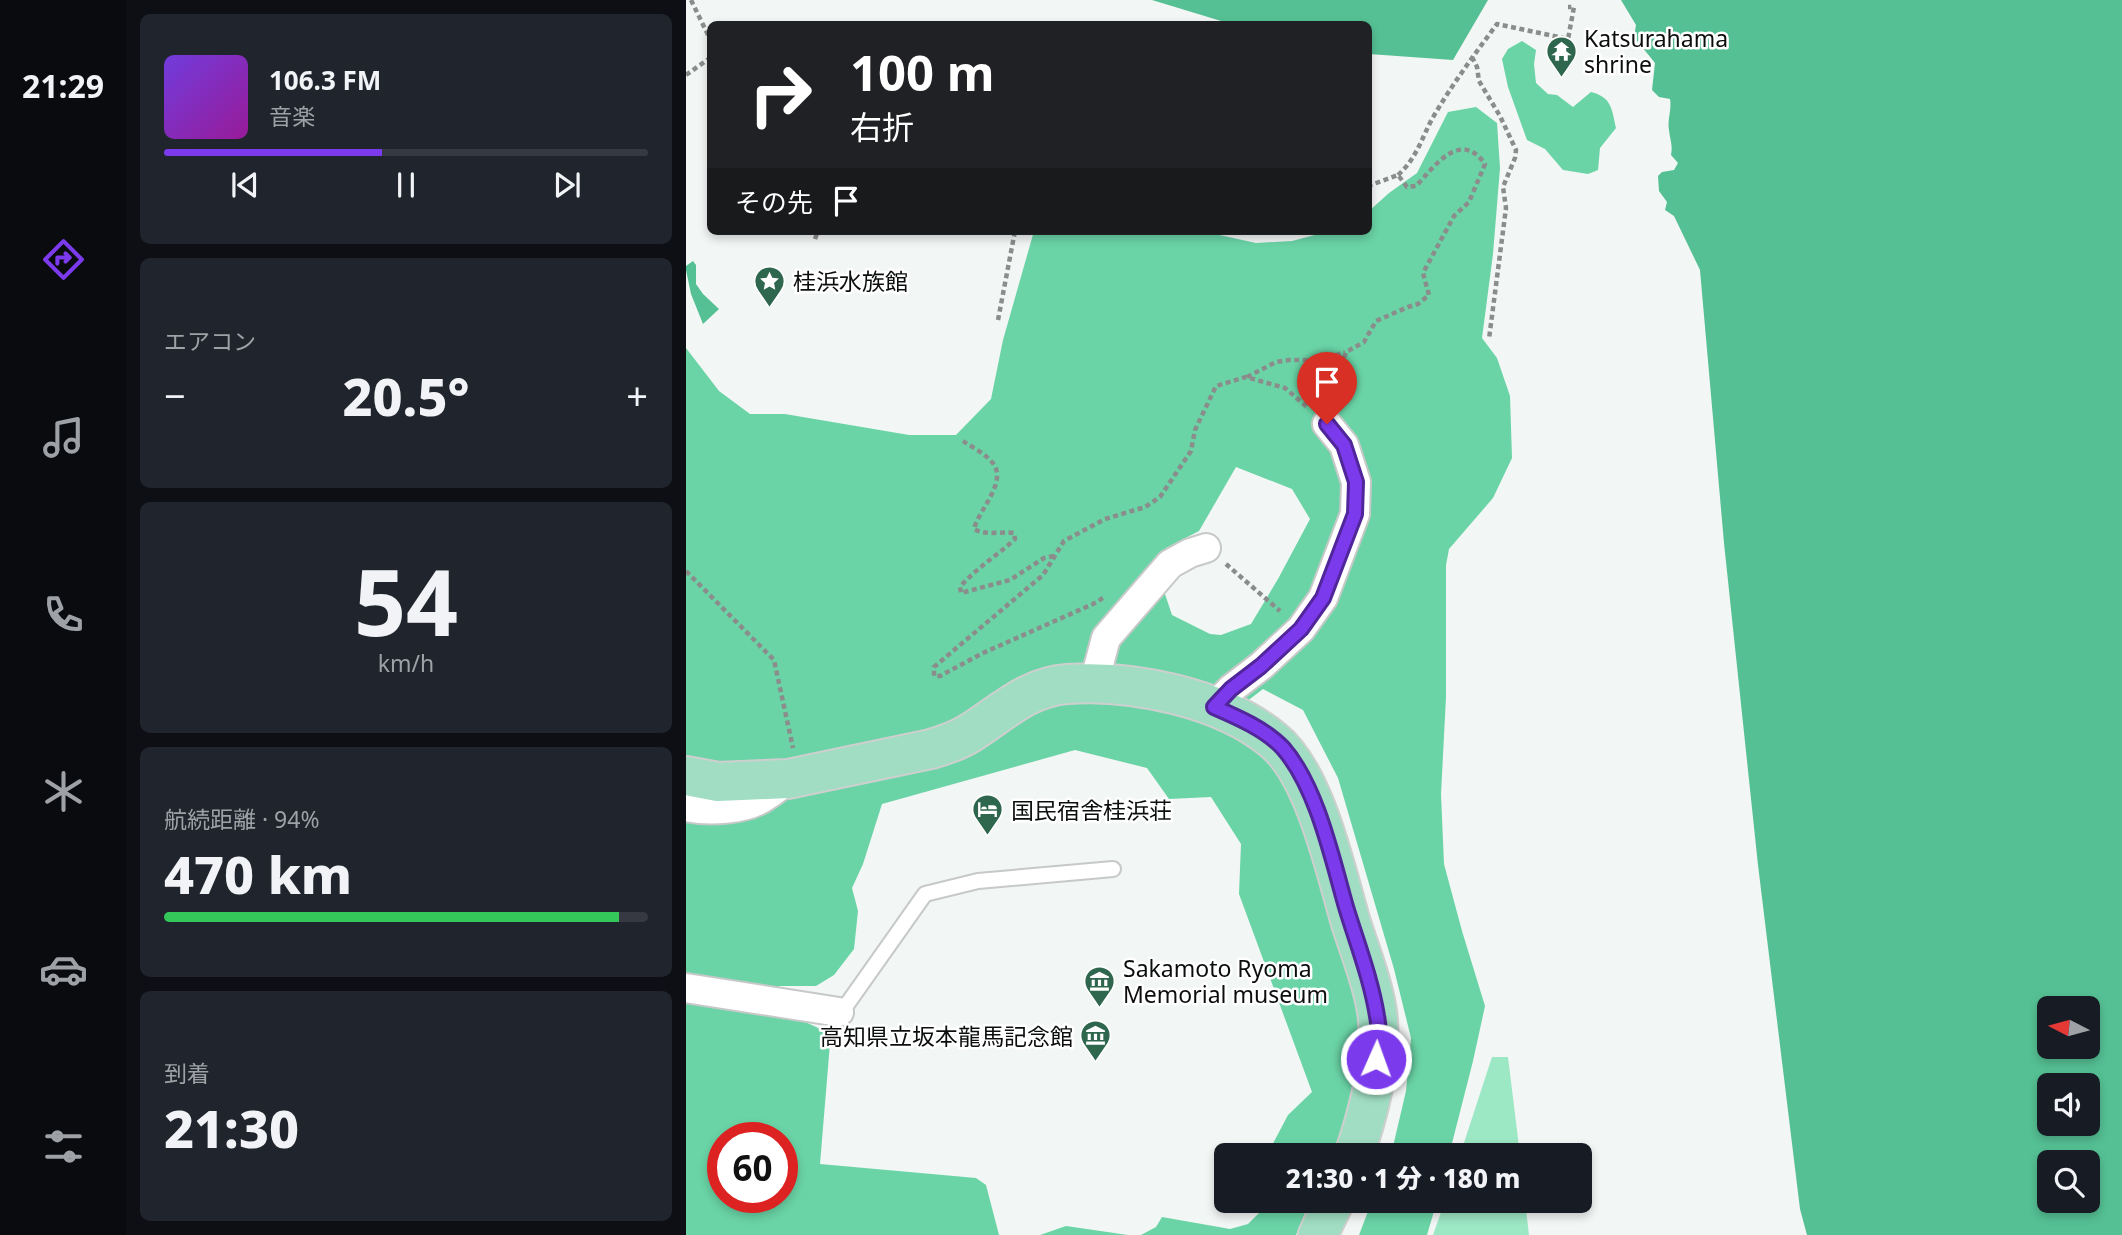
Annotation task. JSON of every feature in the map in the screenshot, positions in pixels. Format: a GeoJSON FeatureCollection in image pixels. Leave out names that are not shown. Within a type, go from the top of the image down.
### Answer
{"type":"FeatureCollection","features":[{"type":"Feature","properties":{"kind":"main road"},"geometry":{"type":"LineString","coordinates":[[686,776],[718,782],[788,779],[952,743],[1035,690],[1053,685],[1094,683],[1125,686],[1214,707],[1240,719],[1283,749],[1305,786],[1321,821],[1367,973],[1378,1018],[1378,1043],[1368,1111],[1358,1143]]}},
{"type":"Feature","properties":{"kind":"main road"},"geometry":{"type":"LineString","coordinates":[[1318,1235],[1329,1213]]}},
{"type":"Feature","properties":{"kind":"street"},"geometry":{"type":"LineString","coordinates":[[1214,707],[1301,629],[1323,598],[1355,514],[1356,482],[1344,445],[1327,424]]}},
{"type":"Feature","properties":{"kind":"street"},"geometry":{"type":"LineString","coordinates":[[1094,683],[1107,638],[1170,564],[1206,548]]}},
{"type":"Feature","properties":{"kind":"street"},"geometry":{"type":"LineString","coordinates":[[686,807],[710,810],[742,805],[764,798],[788,779]]}},
{"type":"Feature","properties":{"kind":"street"},"geometry":{"type":"LineString","coordinates":[[686,988],[839,1012]]}},
{"type":"Feature","properties":{"kind":"lane"},"geometry":{"type":"LineString","coordinates":[[839,1012],[925,894],[978,881],[1113,869]]}},
{"type":"Feature","properties":{"kind":"path"},"geometry":{"type":"LineString","coordinates":[[691,0],[707,33]]}},
{"type":"Feature","properties":{"kind":"path"},"geometry":{"type":"LineString","coordinates":[[1372,185],[1398,175],[1415,156],[1432,120],[1472,57],[1497,24],[1568,39],[1574,7],[1568,7]]}},
{"type":"Feature","properties":{"kind":"path"},"geometry":{"type":"LineString","coordinates":[[1472,57],[1479,81],[1516,150],[1503,187],[1506,208],[1489,339]]}},
{"type":"Feature","properties":{"kind":"path"},"geometry":{"type":"LineString","coordinates":[[686,75],[707,60]]}},
{"type":"Feature","properties":{"kind":"path"},"geometry":{"type":"LineString","coordinates":[[1104,597],[940,676],[934,676],[934,667],[1043,575],[1064,541],[1105,519],[1145,507],[1160,496],[1191,451],[1195,430],[1216,386],[1246,377],[1276,362],[1289,359],[1322,360],[1346,352],[1364,342],[1377,321],[1418,304],[1429,295],[1423,273],[1454,216],[1469,202],[1485,164],[1479,156],[1462,149],[1450,152],[1416,186],[1406,187],[1398,175]]}},
{"type":"Feature","properties":{"kind":"path"},"geometry":{"type":"LineString","coordinates":[[815,239],[816,235]]}},
{"type":"Feature","properties":{"kind":"path"},"geometry":{"type":"LineString","coordinates":[[998,320],[1014,235]]}},
{"type":"Feature","properties":{"kind":"path"},"geometry":{"type":"LineString","coordinates":[[1327,424],[1333,388],[1346,352]]}},
{"type":"Feature","properties":{"kind":"path"},"geometry":{"type":"LineString","coordinates":[[1246,377],[1285,388],[1327,424]]}},
{"type":"Feature","properties":{"kind":"path"},"geometry":{"type":"LineString","coordinates":[[963,441],[992,462],[997,471],[997,482],[974,529],[978,532],[1014,533],[1015,538],[972,572],[960,587],[961,593],[1010,580],[1044,558],[1055,555]]}},
{"type":"Feature","properties":{"kind":"path"},"geometry":{"type":"LineString","coordinates":[[1206,548],[1301,629]]}},
{"type":"Feature","properties":{"kind":"path"},"geometry":{"type":"LineString","coordinates":[[686,570],[774,660],[794,755],[788,779]]}},
{"type":"Feature","properties":{"kind":"shaded area"},"geometry":{"type":"Polygon","coordinates":[[[1152,0],[1488,0],[1453,60],[1372,54],[1372,21],[1221,21],[1152,0]]]}},
{"type":"Feature","properties":{"kind":"shaded area"},"geometry":{"type":"Polygon","coordinates":[[[1621,0],[2122,0],[2122,1235],[1807,1235],[1800,1209],[1758,865],[1724,543],[1700,270],[1674,216],[1665,210],[1667,202],[1659,191],[1658,176],[1662,172],[1674,170],[1678,163],[1671,155],[1670,99],[1659,97],[1652,90],[1655,63],[1634,37],[1636,25],[1621,0]]]}},
{"type":"Feature","properties":{"kind":"shaded area"},"geometry":{"type":"Polygon","coordinates":[[[1522,41],[1536,50],[1536,83],[1548,94],[1557,95],[1573,107],[1591,92],[1603,97],[1610,105],[1616,128],[1600,148],[1598,170],[1588,174],[1563,170],[1545,149],[1527,140],[1508,87],[1502,59],[1508,49],[1522,41]]]}},
{"type":"Feature","properties":{"kind":"shaded area"},"geometry":{"type":"Polygon","coordinates":[[[1476,107],[1497,123],[1500,168],[1482,338],[1497,358],[1510,396],[1512,458],[1493,498],[1449,549],[1446,565],[1446,697],[1441,794],[1444,864],[1485,1006],[1452,1143],[1394,1143],[1406,1091],[1411,1038],[1394,969],[1338,778],[1303,710],[1263,689],[1220,722],[1267,743],[1292,784],[1356,990],[1364,1046],[1341,1143],[1273,1143],[1288,1115],[1312,1092],[1239,894],[1241,844],[1211,797],[1169,799],[1147,768],[1075,750],[882,804],[863,864],[852,888],[858,911],[854,949],[834,975],[816,986],[779,986],[772,1015],[801,1020],[827,1032],[830,1043],[820,1164],[976,1178],[986,1185],[999,1235],[686,1235],[686,348],[719,391],[750,414],[785,414],[909,435],[956,435],[991,399],[1003,340],[1033,235],[1219,235],[1256,243],[1292,241],[1315,235],[1372,235],[1372,208],[1417,173],[1448,112],[1476,107]],[[1236,467],[1199,531],[1166,548],[1164,591],[1172,615],[1210,634],[1221,635],[1251,624],[1310,519],[1292,489],[1236,467]]]}},
{"type":"Feature","properties":{"kind":"shaded area"},"geometry":{"type":"Polygon","coordinates":[[[693,261],[696,265],[696,284],[719,309],[703,324],[691,294],[686,270],[686,266],[693,261]]]}},
{"type":"Feature","properties":{"kind":"shaded area"},"geometry":{"type":"Polygon","coordinates":[[[1492,1057],[1508,1057],[1519,1143],[1464,1143],[1492,1057]]]}},
{"type":"Feature","properties":{"kind":"shaded area"},"geometry":{"type":"Polygon","coordinates":[[[1259,1213],[1305,1213],[1296,1235],[1141,1235],[1156,1227],[1162,1217],[1230,1229],[1248,1224],[1259,1213]]]}},
{"type":"Feature","properties":{"kind":"shaded area"},"geometry":{"type":"Polygon","coordinates":[[[1367,1213],[1433,1213],[1427,1235],[1359,1235],[1367,1213]]]}},
{"type":"Feature","properties":{"kind":"shaded area"},"geometry":{"type":"Polygon","coordinates":[[[1441,1213],[1526,1213],[1529,1235],[1433,1235],[1441,1213]]]}},
{"type":"Feature","properties":{"kind":"shaded area"},"geometry":{"type":"Polygon","coordinates":[[[1066,1226],[1128,1235],[1040,1235],[1066,1226]]]}},
{"type":"Feature","properties":{"kind":"place","name":"Katsurahama shrine"},"geometry":{"type":"Point","coordinates":[1561,78]}},
{"type":"Feature","properties":{"kind":"place","name":"桂浜水族館"},"geometry":{"type":"Point","coordinates":[770,308]}},
{"type":"Feature","properties":{"kind":"place","name":"国民宿舎桂浜荘"},"geometry":{"type":"Point","coordinates":[988,837]}},
{"type":"Feature","properties":{"kind":"place","name":"Sakamoto Ryoma Memorial museum"},"geometry":{"type":"Point","coordinates":[1100,1008]}},
{"type":"Feature","properties":{"kind":"place","name":"高知県立坂本龍馬記念館"},"geometry":{"type":"Point","coordinates":[1096,1063]}},
{"type":"Feature","properties":{"kind":"route"},"geometry":{"type":"LineString","coordinates":[[1327,424],[1344,445],[1356,482],[1355,514],[1323,598],[1301,629],[1214,707],[1272,739],[1290,758],[1305,786],[1321,821],[1367,973],[1378,1018],[1376,1059]]}}]}
